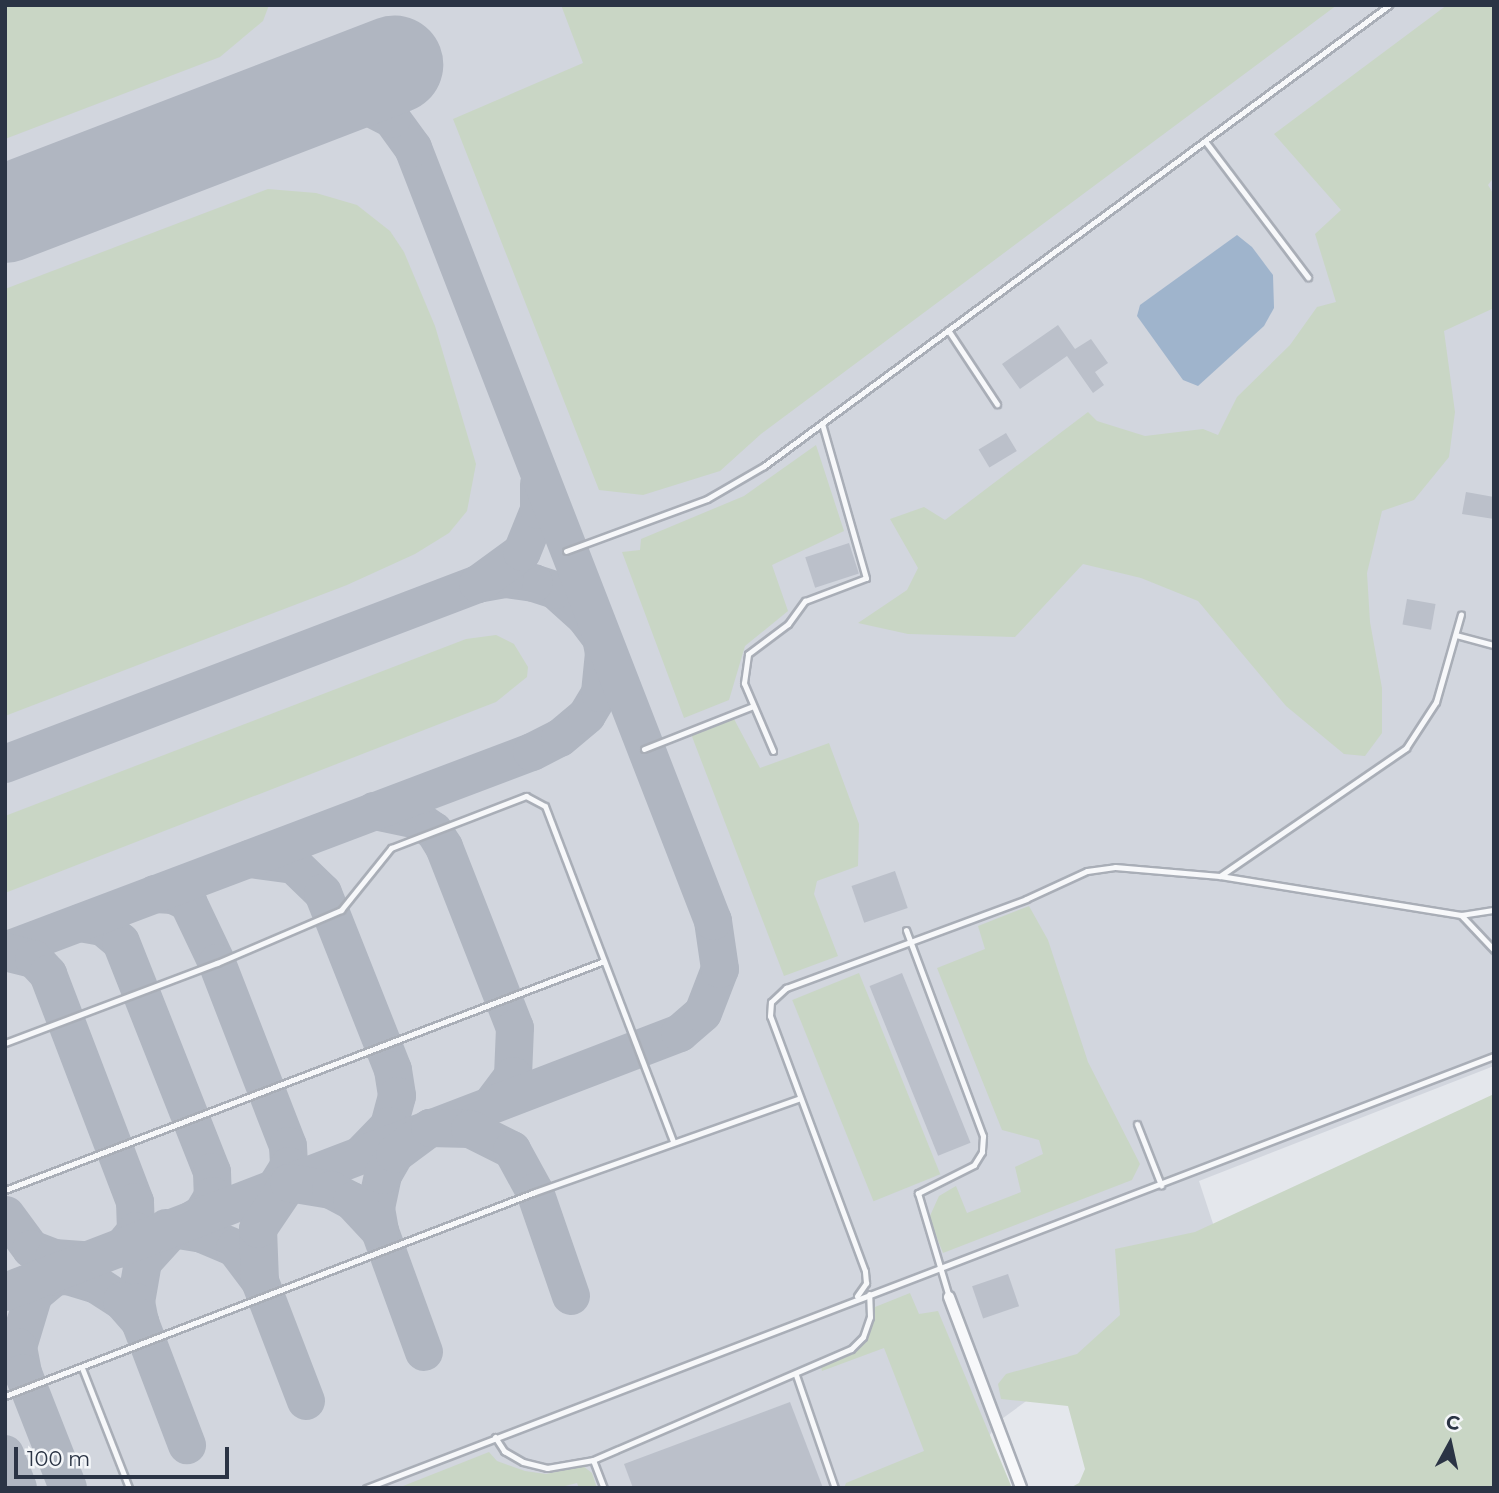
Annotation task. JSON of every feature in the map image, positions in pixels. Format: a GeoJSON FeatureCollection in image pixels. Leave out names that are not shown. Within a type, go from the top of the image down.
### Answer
{"type":"FeatureCollection","features":[{"type":"Feature","properties":{"kind":"street"},"geometry":{"type":"LineString","coordinates":[[948,1297],[1021,1488]]}},
{"type":"Feature","properties":{"kind":"lane"},"geometry":{"type":"LineString","coordinates":[[566,551],[734,486],[822,424],[1389,5]]}},
{"type":"Feature","properties":{"kind":"lane"},"geometry":{"type":"LineString","coordinates":[[1205,141],[1308,277]]}},
{"type":"Feature","properties":{"kind":"lane"},"geometry":{"type":"LineString","coordinates":[[948,330],[997,404]]}},
{"type":"Feature","properties":{"kind":"lane"},"geometry":{"type":"LineString","coordinates":[[773,751],[744,683],[748,654],[788,624],[805,601],[866,578],[822,424]]}},
{"type":"Feature","properties":{"kind":"lane"},"geometry":{"type":"LineString","coordinates":[[1220,876],[1406,748],[1436,702],[1461,614]]}},
{"type":"Feature","properties":{"kind":"lane"},"geometry":{"type":"LineString","coordinates":[[1456,635],[1494,645]]}},
{"type":"Feature","properties":{"kind":"lane"},"geometry":{"type":"LineString","coordinates":[[645,749],[753,706]]}},
{"type":"Feature","properties":{"kind":"lane"},"geometry":{"type":"LineString","coordinates":[[5,1042],[218,963],[341,910],[391,848],[526,796],[545,807],[673,1142]]}},
{"type":"Feature","properties":{"kind":"lane"},"geometry":{"type":"LineString","coordinates":[[854,1298],[866,1283],[865,1270],[769,1016],[771,1002],[786,988],[911,943],[1087,870],[1115,867],[1220,876],[1461,915],[1494,910]]}},
{"type":"Feature","properties":{"kind":"lane"},"geometry":{"type":"LineString","coordinates":[[1461,915],[1494,950]]}},
{"type":"Feature","properties":{"kind":"lane"},"geometry":{"type":"LineString","coordinates":[[906,930],[983,1136],[974,1165],[918,1193],[948,1297]]}},
{"type":"Feature","properties":{"kind":"lane"},"geometry":{"type":"LineString","coordinates":[[5,1190],[604,961]]}},
{"type":"Feature","properties":{"kind":"lane"},"geometry":{"type":"LineString","coordinates":[[366,1488],[854,1298],[939,1270],[1494,1056]]}},
{"type":"Feature","properties":{"kind":"lane"},"geometry":{"type":"LineString","coordinates":[[5,1396],[673,1142],[800,1098]]}},
{"type":"Feature","properties":{"kind":"lane"},"geometry":{"type":"LineString","coordinates":[[1137,1124],[1161,1185]]}},
{"type":"Feature","properties":{"kind":"lane"},"geometry":{"type":"LineString","coordinates":[[495,1437],[503,1451],[523,1462],[547,1468],[593,1460],[796,1375],[851,1349],[863,1337],[870,1317],[869,1294]]}},
{"type":"Feature","properties":{"kind":"lane"},"geometry":{"type":"LineString","coordinates":[[82,1368],[129,1488]]}},
{"type":"Feature","properties":{"kind":"lane"},"geometry":{"type":"LineString","coordinates":[[796,1375],[835,1488]]}},
{"type":"Feature","properties":{"kind":"lane"},"geometry":{"type":"LineString","coordinates":[[593,1460],[604,1488]]}},
{"type":"Feature","properties":{"kind":"shaded area"},"geometry":{"type":"Polygon","coordinates":[[[5,5],[1494,5],[1494,1066],[1199,1181],[1224,1257],[999,1421],[980,1450],[994,1488],[5,1488],[5,5]]]}},
{"type":"Feature","properties":{"kind":"green space"},"geometry":{"type":"Polygon","coordinates":[[[5,5],[269,5],[263,21],[220,57],[5,139],[5,5]]]}},
{"type":"Feature","properties":{"kind":"green space"},"geometry":{"type":"Polygon","coordinates":[[[561,5],[1337,5],[761,434],[720,471],[643,495],[599,490],[453,119],[583,63],[561,5]]]}},
{"type":"Feature","properties":{"kind":"green space"},"geometry":{"type":"Polygon","coordinates":[[[1447,5],[1494,5],[1494,177],[1488,185],[1494,195],[1494,308],[1444,331],[1455,412],[1449,457],[1414,500],[1382,511],[1367,573],[1370,622],[1382,688],[1382,733],[1365,756],[1344,754],[1286,706],[1198,601],[1141,578],[1083,564],[1015,637],[908,634],[858,623],[907,590],[918,568],[890,519],[924,507],[945,520],[1088,412],[1097,421],[1145,436],[1203,429],[1218,435],[1237,397],[1290,345],[1317,307],[1336,302],[1315,234],[1341,210],[1274,134],[1447,5]]]}},
{"type":"Feature","properties":{"kind":"green space"},"geometry":{"type":"Polygon","coordinates":[[[268,189],[316,193],[357,205],[390,231],[404,252],[435,326],[476,464],[467,511],[449,533],[415,554],[347,585],[5,716],[5,289],[268,189]]]}},
{"type":"Feature","properties":{"kind":"green space"},"geometry":{"type":"Polygon","coordinates":[[[816,445],[844,531],[772,565],[788,611],[745,646],[729,700],[684,718],[622,552],[640,550],[641,539],[744,496],[816,445]]]}},
{"type":"Feature","properties":{"kind":"green space"},"geometry":{"type":"Polygon","coordinates":[[[496,635],[514,644],[528,667],[527,677],[496,702],[5,893],[5,816],[466,639],[496,635]]]}},
{"type":"Feature","properties":{"kind":"green space"},"geometry":{"type":"Polygon","coordinates":[[[734,719],[760,768],[829,743],[859,824],[858,866],[817,881],[814,894],[838,956],[784,976],[691,734],[734,719]]]}},
{"type":"Feature","properties":{"kind":"green space"},"geometry":{"type":"Polygon","coordinates":[[[1029,906],[1048,940],[1088,1062],[1140,1164],[1132,1180],[943,1253],[929,1218],[939,1196],[956,1186],[967,1213],[1021,1192],[1015,1167],[1043,1154],[1039,1140],[1002,1130],[937,968],[985,949],[978,926],[1029,906]]]}},
{"type":"Feature","properties":{"kind":"green space"},"geometry":{"type":"Polygon","coordinates":[[[859,973],[940,1174],[874,1201],[792,1000],[859,973]]]}},
{"type":"Feature","properties":{"kind":"green space"},"geometry":{"type":"Polygon","coordinates":[[[1494,1094],[1494,1488],[1070,1488],[1079,1483],[1085,1469],[1068,1406],[1001,1399],[998,1384],[1006,1374],[1077,1354],[1120,1315],[1115,1249],[1195,1232],[1494,1094]]]}},
{"type":"Feature","properties":{"kind":"green space"},"geometry":{"type":"Polygon","coordinates":[[[910,1293],[919,1314],[938,1311],[1012,1488],[844,1488],[846,1483],[924,1451],[884,1348],[822,1371],[821,1367],[855,1350],[871,1331],[875,1307],[910,1293]]]}},
{"type":"Feature","properties":{"kind":"green space"},"geometry":{"type":"Polygon","coordinates":[[[489,1452],[497,1461],[525,1471],[546,1474],[583,1466],[592,1473],[597,1488],[579,1488],[577,1483],[557,1488],[398,1488],[489,1452]]]}},
{"type":"Feature","properties":{"kind":"water"},"geometry":{"type":"Polygon","coordinates":[[[1237,235],[1252,247],[1273,275],[1274,308],[1264,326],[1198,386],[1183,380],[1137,316],[1140,305],[1237,235]]]}},
{"type":"Feature","properties":{"kind":"building"},"geometry":{"type":"Polygon","coordinates":[[[1058,325],[1075,349],[1091,339],[1108,363],[1095,372],[1104,385],[1093,393],[1067,356],[1020,389],[1002,364],[1058,325]]]}},
{"type":"Feature","properties":{"kind":"building"},"geometry":{"type":"Polygon","coordinates":[[[1006,433],[1017,451],[989,467],[979,449],[1006,433]]]}},
{"type":"Feature","properties":{"kind":"building"},"geometry":{"type":"Polygon","coordinates":[[[1466,492],[1494,497],[1494,519],[1462,514],[1466,492]]]}},
{"type":"Feature","properties":{"kind":"building"},"geometry":{"type":"Polygon","coordinates":[[[849,543],[859,573],[815,588],[805,557],[849,543]]]}},
{"type":"Feature","properties":{"kind":"building"},"geometry":{"type":"Polygon","coordinates":[[[1407,599],[1436,604],[1431,630],[1402,625],[1407,599]]]}},
{"type":"Feature","properties":{"kind":"building"},"geometry":{"type":"Polygon","coordinates":[[[895,871],[908,908],[864,923],[852,886],[895,871]]]}},
{"type":"Feature","properties":{"kind":"building"},"geometry":{"type":"Polygon","coordinates":[[[902,973],[971,1143],[938,1156],[870,986],[902,973]]]}},
{"type":"Feature","properties":{"kind":"building"},"geometry":{"type":"Polygon","coordinates":[[[1008,1274],[1019,1306],[983,1319],[972,1286],[1008,1274]]]}},
{"type":"Feature","properties":{"kind":"building"},"geometry":{"type":"Polygon","coordinates":[[[790,1402],[823,1488],[633,1488],[624,1464],[790,1402]]]}},
{"type":"Feature","properties":{"kind":"taxiway"},"geometry":{"type":"LineString","coordinates":[[5,1292],[680,1033],[703,1013],[720,969],[713,921],[413,148],[392,119],[365,105],[335,100],[291,104]]}},
{"type":"Feature","properties":{"kind":"taxiway"},"geometry":{"type":"LineString","coordinates":[[5,951],[532,752],[560,738],[587,715],[600,693],[604,653],[601,638],[585,617],[555,590],[534,583],[505,579],[478,584],[522,552],[539,510],[539,484]]}},
{"type":"Feature","properties":{"kind":"taxiway"},"geometry":{"type":"LineString","coordinates":[[5,764],[478,584]]}},
{"type":"Feature","properties":{"kind":"taxiway"},"geometry":{"type":"LineString","coordinates":[[374,811],[418,820],[434,831],[444,847],[515,1028],[513,1076],[492,1104]]}},
{"type":"Feature","properties":{"kind":"taxiway"},"geometry":{"type":"LineString","coordinates":[[250,859],[294,865],[323,893],[393,1070],[397,1096],[389,1126],[362,1154]]}},
{"type":"Feature","properties":{"kind":"taxiway"},"geometry":{"type":"LineString","coordinates":[[155,894],[173,895],[188,902],[217,963],[288,1146],[289,1166],[275,1188]]}},
{"type":"Feature","properties":{"kind":"taxiway"},"geometry":{"type":"LineString","coordinates":[[80,923],[103,927],[121,942],[212,1172],[213,1196],[202,1214],[187,1223]]}},
{"type":"Feature","properties":{"kind":"taxiway"},"geometry":{"type":"LineString","coordinates":[[5,952],[34,959],[48,974],[135,1202],[136,1231],[121,1249]]}},
{"type":"Feature","properties":{"kind":"taxiway"},"geometry":{"type":"LineString","coordinates":[[424,1352],[380,1231],[376,1208],[383,1175],[395,1154],[430,1128],[470,1129],[512,1150],[535,1192],[571,1296]]}},
{"type":"Feature","properties":{"kind":"taxiway"},"geometry":{"type":"LineString","coordinates":[[306,1401],[260,1281],[258,1229],[289,1183],[331,1190],[352,1201],[380,1231]]}},
{"type":"Feature","properties":{"kind":"taxiway"},"geometry":{"type":"LineString","coordinates":[[6,1215],[31,1249],[54,1258],[85,1260]]}},
{"type":"Feature","properties":{"kind":"taxiway"},"geometry":{"type":"LineString","coordinates":[[166,1228],[202,1234],[235,1248],[260,1281]]}},
{"type":"Feature","properties":{"kind":"taxiway"},"geometry":{"type":"LineString","coordinates":[[172,1230],[143,1262],[136,1302],[140,1322],[187,1445]]}},
{"type":"Feature","properties":{"kind":"taxiway"},"geometry":{"type":"LineString","coordinates":[[57,1275],[34,1294],[18,1347],[23,1373],[68,1488]]}},
{"type":"Feature","properties":{"kind":"taxiway"},"geometry":{"type":"LineString","coordinates":[[48,1277],[68,1276],[97,1285],[122,1301],[140,1322]]}},
{"type":"Feature","properties":{"kind":"taxiway"},"geometry":{"type":"LineString","coordinates":[[5,1454],[18,1488]]}},
{"type":"Feature","properties":{"kind":"runway"},"geometry":{"type":"LineString","coordinates":[[5,214],[394,65]]}}]}
